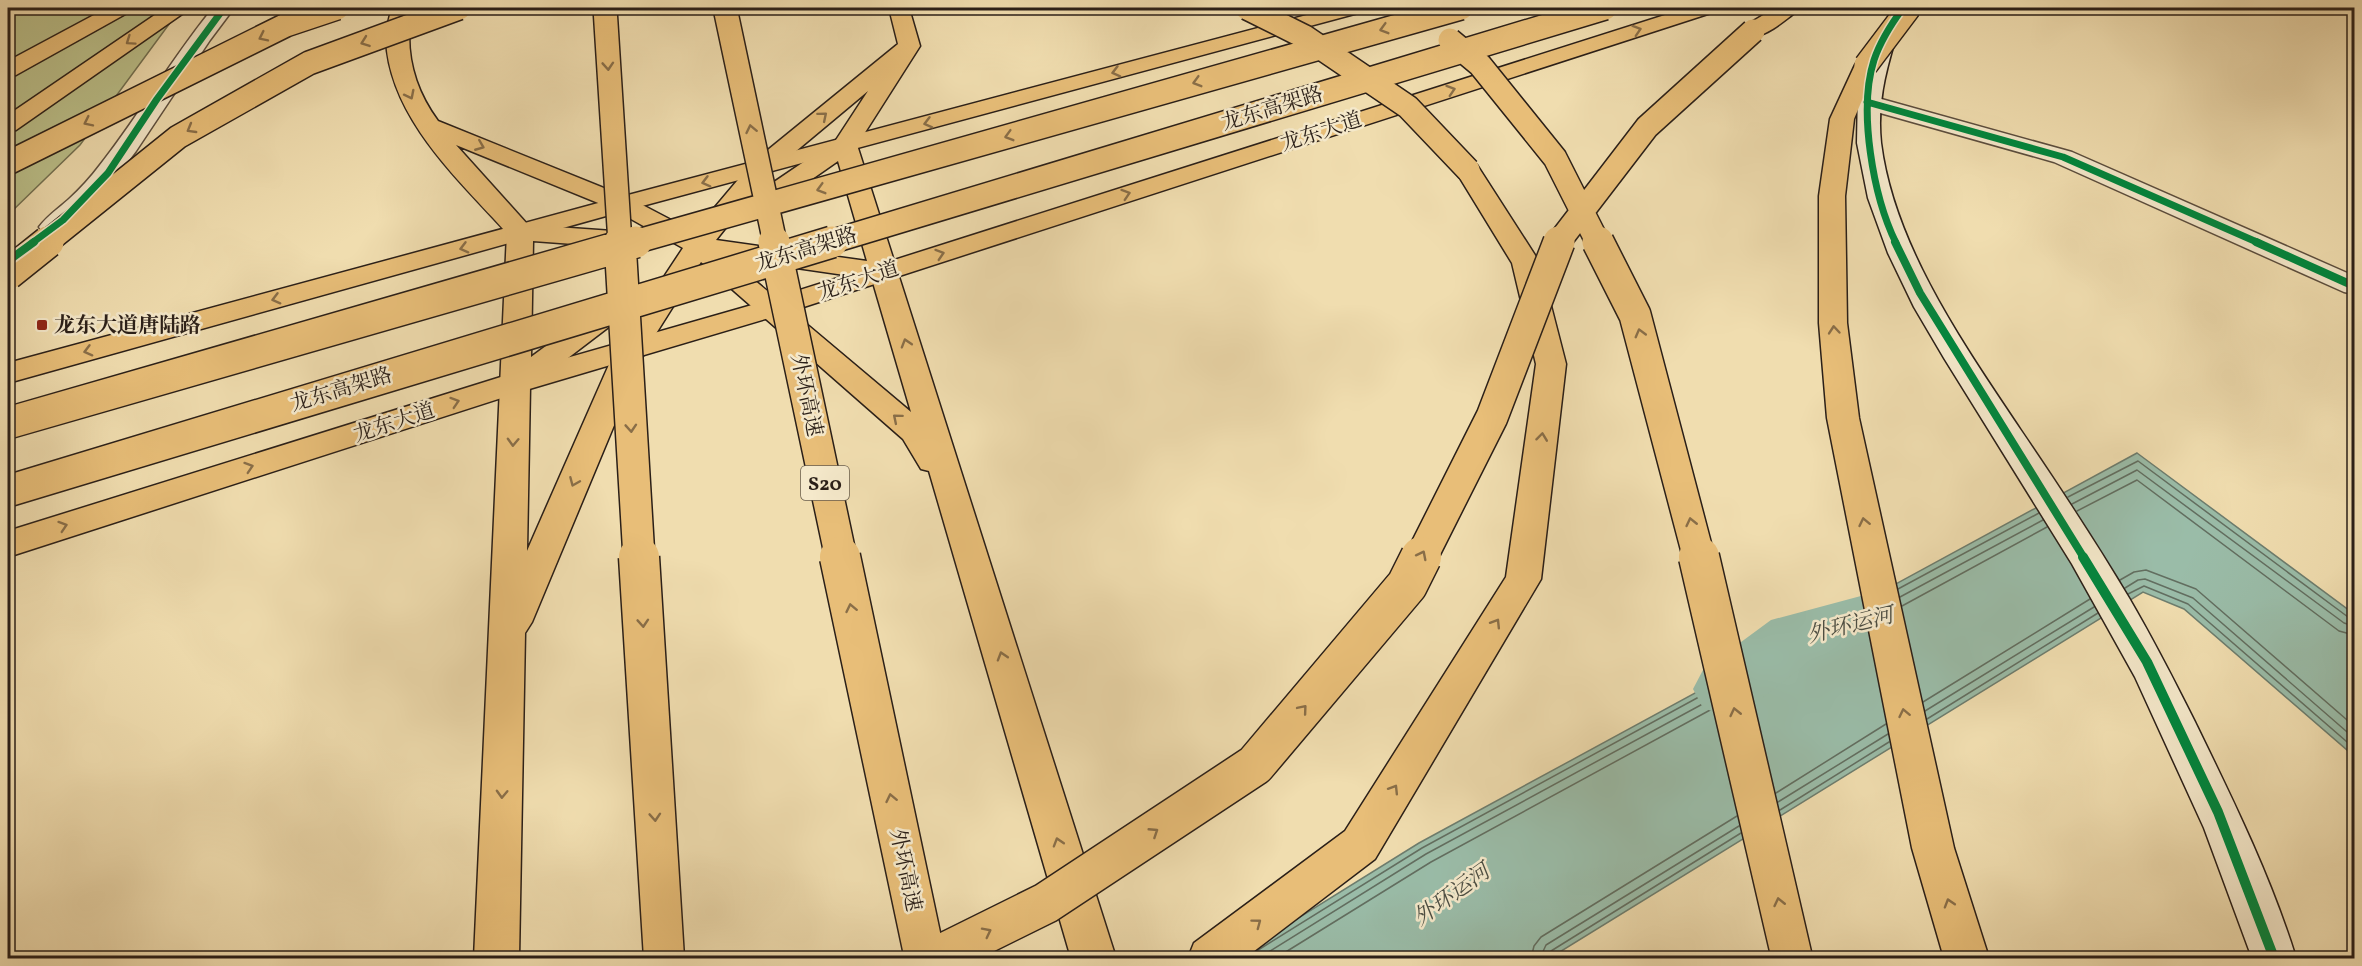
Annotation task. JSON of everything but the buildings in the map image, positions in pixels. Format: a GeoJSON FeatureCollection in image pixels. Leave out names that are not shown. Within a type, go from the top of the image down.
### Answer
{"type":"FeatureCollection","features":[{"type":"Feature","properties":{"kind":"main road"},"geometry":{"type":"LineString","coordinates":[[8,70],[122,8]]}},
{"type":"Feature","properties":{"kind":"main road"},"geometry":{"type":"LineString","coordinates":[[8,125],[178,8]]}},
{"type":"Feature","properties":{"kind":"main road"},"geometry":{"type":"LineString","coordinates":[[8,163],[286,25],[337,8]]}},
{"type":"Feature","properties":{"kind":"main road"},"geometry":{"type":"LineString","coordinates":[[402,8],[396,39],[403,81],[425,124],[520,232],[496,958]]}},
{"type":"Feature","properties":{"kind":"main road"},"geometry":{"type":"LineString","coordinates":[[8,274],[178,137],[309,63],[459,8]]}},
{"type":"Feature","properties":{"kind":"main road"},"geometry":{"type":"LineString","coordinates":[[605,8],[664,958]]}},
{"type":"Feature","properties":{"kind":"main road","name":"外环高速"},"geometry":{"type":"LineString","coordinates":[[724,8],[925,958]]}},
{"type":"Feature","properties":{"kind":"main road"},"geometry":{"type":"LineString","coordinates":[[515,383],[698,245],[845,145],[909,46],[899,8]]}},
{"type":"Feature","properties":{"kind":"main road"},"geometry":{"type":"LineString","coordinates":[[1210,958],[1360,845],[1523,579],[1551,363],[1526,263],[1468,170],[1408,106],[1305,37],[1247,8]]}},
{"type":"Feature","properties":{"kind":"main road"},"geometry":{"type":"LineString","coordinates":[[8,373],[622,204],[1355,8]]}},
{"type":"Feature","properties":{"kind":"main road"},"geometry":{"type":"LineString","coordinates":[[1410,8],[1480,65],[1555,158],[1635,315],[1686,502],[1792,958]]}},
{"type":"Feature","properties":{"kind":"main road"},"geometry":{"type":"LineString","coordinates":[[8,423],[533,270],[1461,8]]}},
{"type":"Feature","properties":{"kind":"main road","name":"龙东高架路"},"geometry":{"type":"LineString","coordinates":[[8,491],[1605,8]]}},
{"type":"Feature","properties":{"kind":"main road","name":"龙东大道"},"geometry":{"type":"LineString","coordinates":[[8,544],[515,383],[769,309],[1707,8]]}},
{"type":"Feature","properties":{"kind":"main road"},"geometry":{"type":"LineString","coordinates":[[935,958],[1046,903],[1255,765],[1407,585],[1492,417],[1558,243],[1647,127],[1753,31],[1790,8]]}},
{"type":"Feature","properties":{"kind":"main road"},"geometry":{"type":"LineString","coordinates":[[1909,8],[1866,65],[1842,119],[1832,196],[1833,323],[1843,418],[1928,825],[1967,958]]}},
{"type":"Feature","properties":{"kind":"main road"},"geometry":{"type":"LineString","coordinates":[[507,637],[630,351],[698,245],[762,167],[909,46]]}},
{"type":"Feature","properties":{"kind":"main road"},"geometry":{"type":"LineString","coordinates":[[425,124],[622,204],[698,245],[769,309],[915,432],[954,499]]}},
{"type":"Feature","properties":{"kind":"main road"},"geometry":{"type":"LineString","coordinates":[[845,145],[1094,958]]}},
{"type":"Feature","properties":{"kind":"main road"},"geometry":{"type":"LineString","coordinates":[[520,232],[698,245],[884,272]]}},
{"type":"Feature","properties":{"kind":"street"},"geometry":{"type":"LineString","coordinates":[[8,261],[63,220],[108,173],[157,99],[224,8]]}},
{"type":"Feature","properties":{"kind":"street"},"geometry":{"type":"LineString","coordinates":[[1903,8],[1892,23],[1874,60],[1867,102],[1871,163],[1891,233],[1920,293],[2147,662],[2218,812],[2274,958]]}},
{"type":"Feature","properties":{"kind":"street"},"geometry":{"type":"LineString","coordinates":[[1867,102],[2063,157],[2115,178],[2355,286]]}},
{"type":"Feature","properties":{"kind":"green space"},"geometry":{"type":"Polygon","coordinates":[[[8,8],[181,8],[80,145],[8,215],[8,8]]]}},
{"type":"Feature","properties":{"kind":"water"},"geometry":{"type":"Polygon","coordinates":[[[2137,453],[2354,614],[2354,756],[2184,609],[2143,592],[1550,958],[1234,958],[1419,843],[2137,453]]]}},
{"type":"Feature","properties":{"kind":"waterway","name":"外环运河"},"geometry":{"type":"LineString","coordinates":[[1726,689],[1794,638],[1872,618]]}},
{"type":"Feature","properties":{"kind":"cycle path"},"geometry":{"type":"LineString","coordinates":[[8,261],[63,220],[108,173],[157,99],[224,8]]}},
{"type":"Feature","properties":{"kind":"cycle path"},"geometry":{"type":"LineString","coordinates":[[1903,8],[1892,23],[1874,60],[1867,102],[1871,163],[1891,233],[1920,293],[2147,662],[2218,812],[2274,958]]}},
{"type":"Feature","properties":{"kind":"cycle path"},"geometry":{"type":"LineString","coordinates":[[1867,102],[2063,157],[2354,286]]}},
{"type":"Feature","properties":{"kind":"place","name":"龙东大道唐陆路"},"geometry":{"type":"Point","coordinates":[42,325]}}]}
